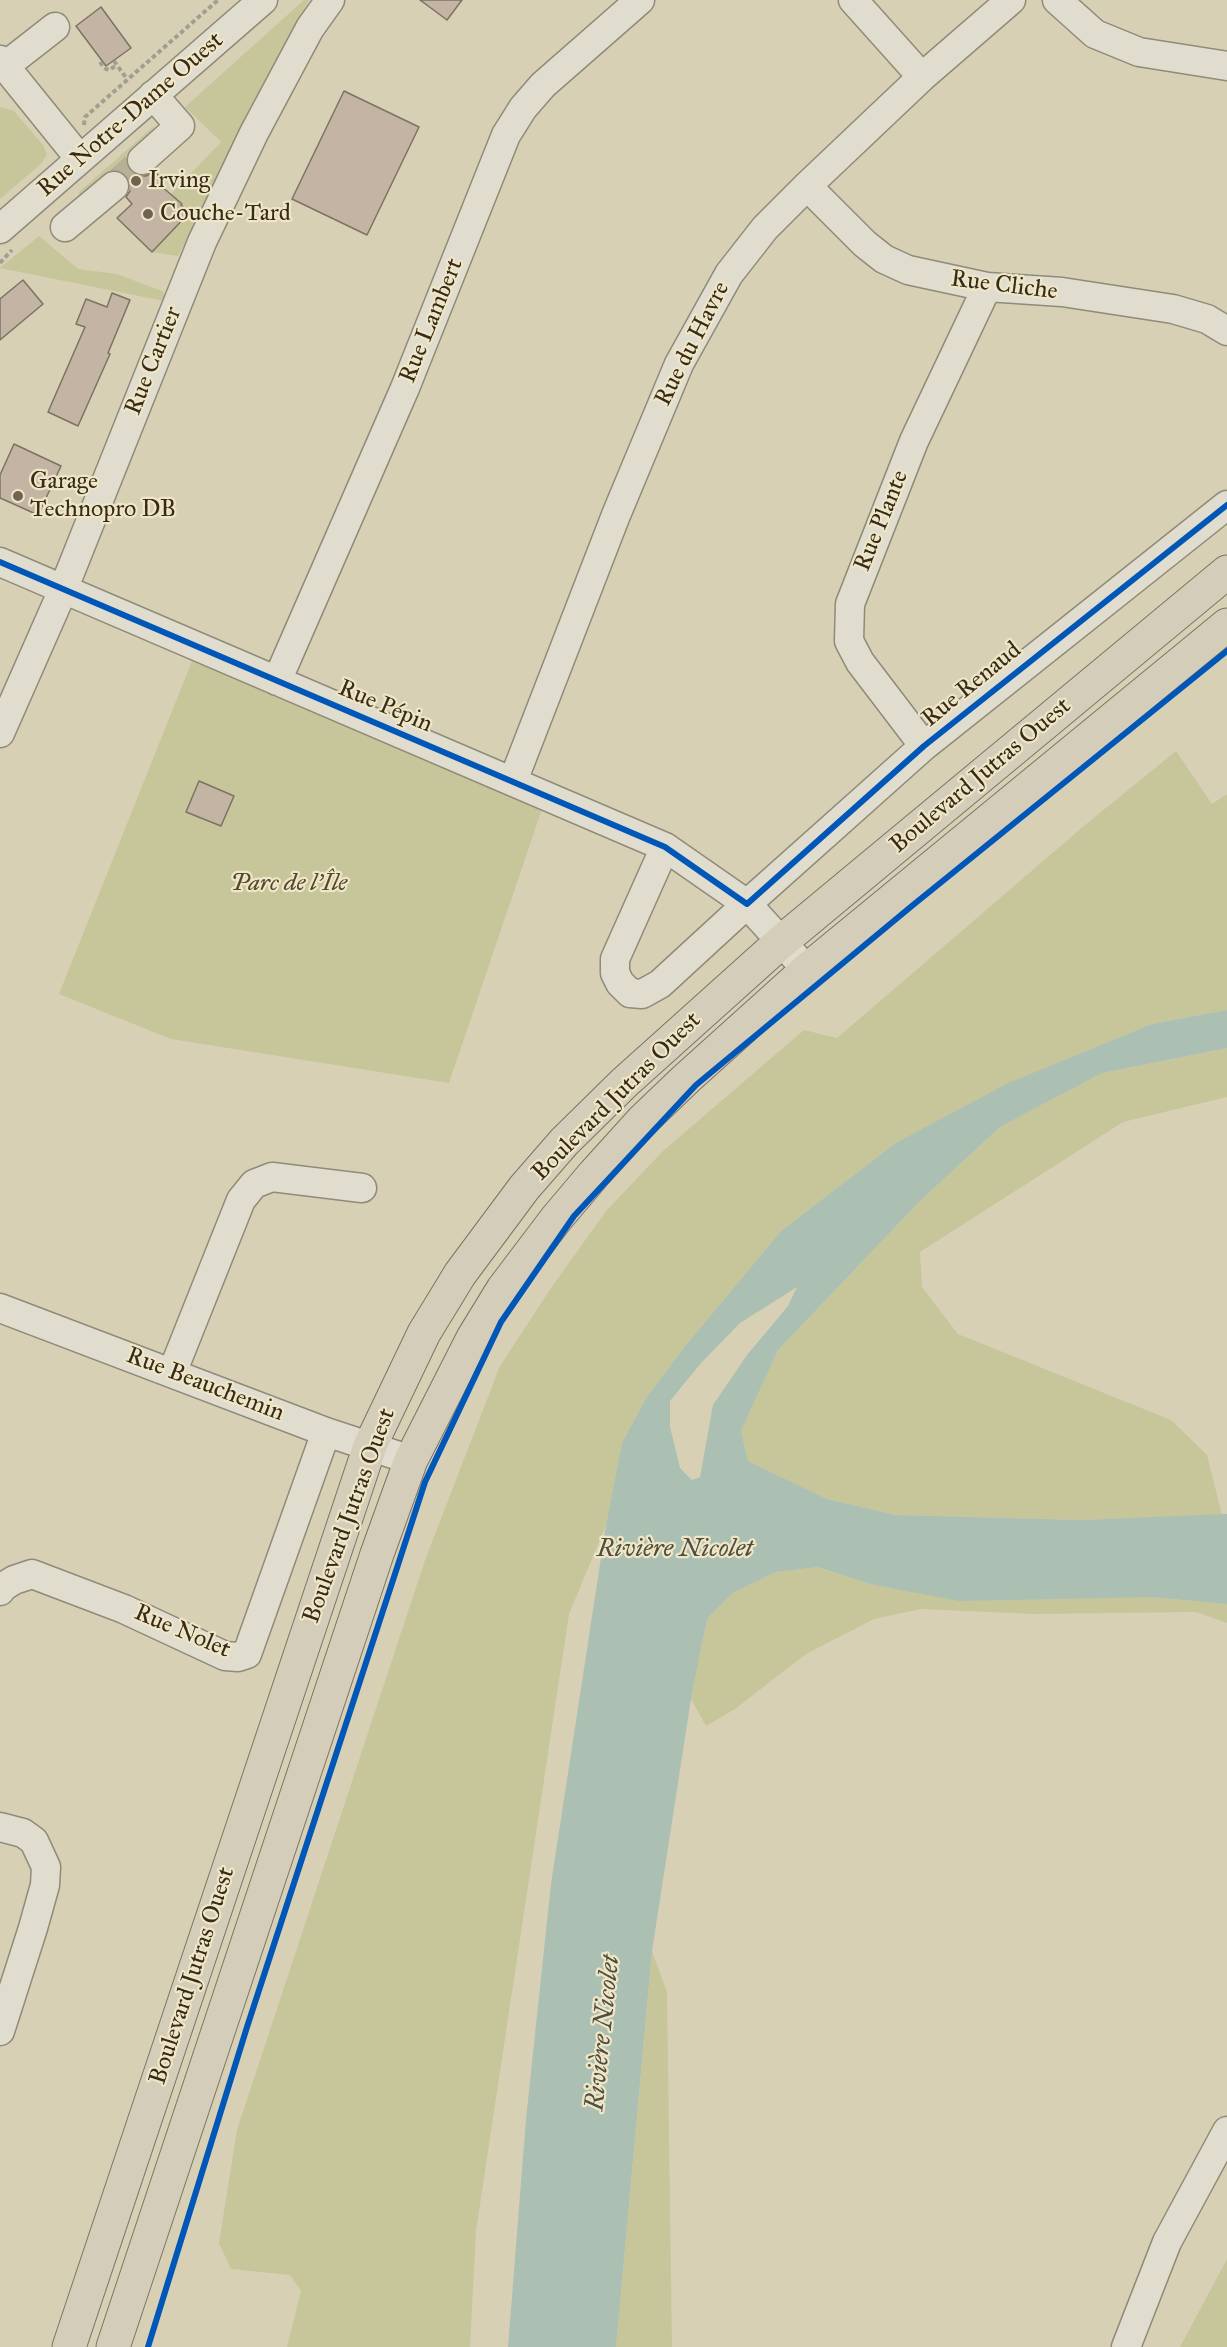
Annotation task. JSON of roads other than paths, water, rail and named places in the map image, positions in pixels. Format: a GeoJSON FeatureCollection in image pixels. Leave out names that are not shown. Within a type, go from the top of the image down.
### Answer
{"type":"FeatureCollection","features":[{"type":"Feature","properties":{"kind":"main road","name":"Boulevard Jutras Ouest"},"geometry":{"type":"LineString","coordinates":[[69,2347],[370,1446],[424,1333],[460,1274],[524,1188],[564,1142],[624,1083],[781,942],[1227,572]]}},
{"type":"Feature","properties":{"kind":"main road","name":"Boulevard Jutras Ouest"},"geometry":{"type":"LineString","coordinates":[[113,2347],[377,1554],[411,1460],[473,1338],[503,1289],[556,1219],[649,1114],[807,970],[1227,624]]}},
{"type":"Feature","properties":{"kind":"street","name":"Rue Cartier"},"geometry":{"type":"LineString","coordinates":[[0,733],[63,590],[202,242],[254,133],[310,28],[330,0]]}},
{"type":"Feature","properties":{"kind":"street","name":"Rue Lambert"},"geometry":{"type":"LineString","coordinates":[[277,681],[405,388],[506,135],[523,108],[543,85],[640,0]]}},
{"type":"Feature","properties":{"kind":"street"},"geometry":{"type":"LineString","coordinates":[[853,0],[922,77]]}},
{"type":"Feature","properties":{"kind":"street","name":"Rue du Havre"},"geometry":{"type":"LineString","coordinates":[[513,782],[616,515],[679,364],[729,274],[765,228],[807,186],[922,77],[1011,0]]}},
{"type":"Feature","properties":{"kind":"street"},"geometry":{"type":"LineString","coordinates":[[1057,0],[1095,34],[1140,52],[1227,66]]}},
{"type":"Feature","properties":{"kind":"street","name":"Rue Notre-Dame Ouest"},"geometry":{"type":"LineString","coordinates":[[0,229],[260,1]]}},
{"type":"Feature","properties":{"kind":"street"},"geometry":{"type":"LineString","coordinates":[[55,27],[4,70],[80,159]]}},
{"type":"Feature","properties":{"kind":"street"},"geometry":{"type":"LineString","coordinates":[[142,160],[180,126],[153,95]]}},
{"type":"Feature","properties":{"kind":"street"},"geometry":{"type":"LineString","coordinates":[[65,227],[114,186]]}},
{"type":"Feature","properties":{"kind":"street","name":"Rue Cliche"},"geometry":{"type":"LineString","coordinates":[[807,186],[865,244],[884,259],[919,273],[987,287],[1062,292],[1173,309],[1207,319],[1227,331]]}},
{"type":"Feature","properties":{"kind":"street","name":"Rue Plante"},"geometry":{"type":"LineString","coordinates":[[924,746],[860,662],[849,640],[850,604],[914,441],[987,287]]}},
{"type":"Feature","properties":{"kind":"street","name":"Rue Renaud"},"geometry":{"type":"LineString","coordinates":[[665,847],[615,959],[615,974],[630,993],[642,994],[660,984],[924,746],[1227,505]]}},
{"type":"Feature","properties":{"kind":"street","name":"Rue Pépin"},"geometry":{"type":"LineString","coordinates":[[0,562],[665,847],[747,904],[807,970]]}},
{"type":"Feature","properties":{"kind":"street"},"geometry":{"type":"LineString","coordinates":[[171,1373],[241,1200],[254,1184],[273,1177],[362,1188]]}},
{"type":"Feature","properties":{"kind":"street","name":"Rue Beauchemin"},"geometry":{"type":"LineString","coordinates":[[0,1308],[326,1432],[411,1460]]}},
{"type":"Feature","properties":{"kind":"street","name":"Rue Nolet"},"geometry":{"type":"LineString","coordinates":[[0,1591],[14,1580],[32,1574],[124,1609],[225,1656],[238,1657],[247,1654],[326,1432]]}},
{"type":"Feature","properties":{"kind":"street"},"geometry":{"type":"LineString","coordinates":[[0,1827],[23,1833],[34,1840],[46,1867],[45,1885],[33,1928],[0,2031]]}},
{"type":"Feature","properties":{"kind":"street"},"geometry":{"type":"LineString","coordinates":[[1126,2347],[1167,2242],[1227,2131]]}},
{"type":"Feature","properties":{"kind":"water","name":"Rivière Nicolet"},"geometry":{"type":"Polygon","coordinates":[[[1227,1010],[1227,1048],[1102,1073],[1000,1127],[919,1202],[778,1350],[741,1431],[748,1461],[827,1499],[896,1515],[1082,1520],[1227,1514],[1227,1604],[1151,1597],[959,1601],[870,1584],[818,1567],[776,1572],[733,1593],[707,1619],[691,1699],[652,1951],[616,2347],[508,2347],[526,2119],[551,1884],[606,1525],[622,1443],[646,1398],[686,1345],[781,1231],[897,1142],[1008,1083],[1152,1024],[1227,1010]],[[797,1287],[740,1323],[701,1363],[670,1401],[670,1427],[680,1468],[692,1480],[700,1477],[713,1405],[747,1355],[788,1306],[797,1287]]]}},
{"type":"Feature","properties":{"kind":"tunnel"},"geometry":{"type":"LineString","coordinates":[[114,186],[142,160]]}},
{"type":"Feature","properties":{"kind":"place","name":"Irving"},"geometry":{"type":"Point","coordinates":[136,181]}},
{"type":"Feature","properties":{"kind":"place","name":"Couche-Tard"},"geometry":{"type":"Point","coordinates":[148,214]}},
{"type":"Feature","properties":{"kind":"place","name":"Garage Technopro DB"},"geometry":{"type":"Point","coordinates":[18,496]}},
{"type":"Feature","properties":{"kind":"park label","name":"Parc de l'Île"},"geometry":{"type":"Point","coordinates":[289,884]}}]}
